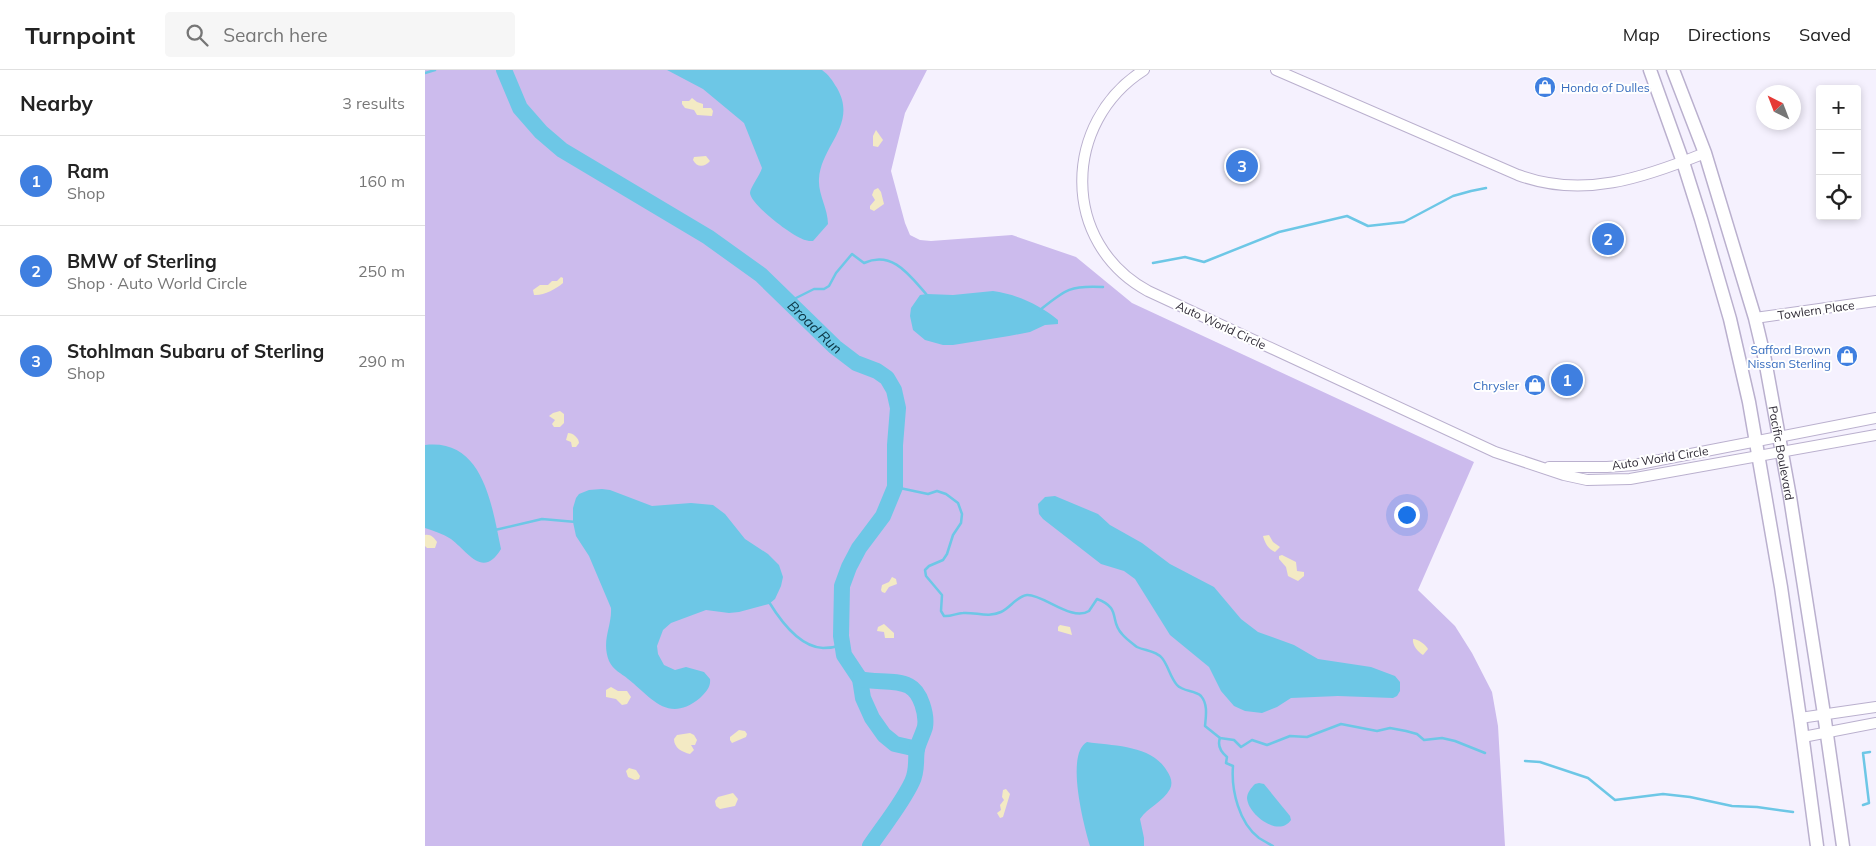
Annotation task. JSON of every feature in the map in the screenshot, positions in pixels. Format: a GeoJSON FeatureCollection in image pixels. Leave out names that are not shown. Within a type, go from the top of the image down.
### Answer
{"type":"FeatureCollection","features":[{"type":"Feature","properties":{"kind":"main road","name":"Pacific Boulevard"},"geometry":{"type":"LineString","coordinates":[[1650,70],[1683,162],[1730,320],[1757,441],[1803,736],[1817,846]]}},
{"type":"Feature","properties":{"kind":"main road","name":"Pacific Boulevard"},"geometry":{"type":"LineString","coordinates":[[1673,70],[1705,153],[1755,318],[1765,360],[1824,714],[1843,846]]}},
{"type":"Feature","properties":{"kind":"street","name":"Auto World Circle"},"geometry":{"type":"LineString","coordinates":[[1144,70],[1130,79],[1108,102],[1088,140],[1082,169],[1083,196],[1090,222],[1101,246],[1117,268],[1135,284],[1148,291],[1477,444],[1539,467],[1587,480],[1630,479],[1876,435]]}},
{"type":"Feature","properties":{"kind":"street"},"geometry":{"type":"LineString","coordinates":[[1276,70],[1517,175],[1547,184],[1580,186],[1616,182],[1683,162],[1705,153]]}},
{"type":"Feature","properties":{"kind":"street","name":"Towlern Place"},"geometry":{"type":"LineString","coordinates":[[1755,318],[1876,301]]}},
{"type":"Feature","properties":{"kind":"street","name":"Auto World Circle"},"geometry":{"type":"LineString","coordinates":[[1539,467],[1634,465],[1876,418]]}},
{"type":"Feature","properties":{"kind":"street"},"geometry":{"type":"LineString","coordinates":[[1800,718],[1876,707]]}},
{"type":"Feature","properties":{"kind":"street"},"geometry":{"type":"LineString","coordinates":[[1803,736],[1876,723]]}},
{"type":"Feature","properties":{"kind":"shaded area"},"geometry":{"type":"Polygon","coordinates":[[[425,70],[927,70],[905,113],[891,171],[910,235],[920,240],[931,241],[1012,235],[1076,257],[1132,303],[1474,462],[1418,590],[1455,626],[1472,653],[1492,692],[1498,726],[1505,846],[425,846],[425,70]]]}},
{"type":"Feature","properties":{"kind":"sand"},"geometry":{"type":"Polygon","coordinates":[[[692,98],[703,104],[703,108],[711,108],[713,111],[712,116],[697,115],[694,110],[685,108],[682,101],[689,101],[692,98]]]}},
{"type":"Feature","properties":{"kind":"sand"},"geometry":{"type":"Polygon","coordinates":[[[876,130],[883,140],[878,147],[873,146],[873,136],[876,130]]]}},
{"type":"Feature","properties":{"kind":"sand"},"geometry":{"type":"Polygon","coordinates":[[[706,156],[710,161],[703,165],[697,164],[693,160],[694,157],[706,156]]]}},
{"type":"Feature","properties":{"kind":"sand"},"geometry":{"type":"Polygon","coordinates":[[[878,188],[884,204],[874,211],[870,209],[870,206],[875,200],[872,195],[874,190],[878,188]]]}},
{"type":"Feature","properties":{"kind":"sand"},"geometry":{"type":"Polygon","coordinates":[[[561,277],[563,278],[563,283],[557,288],[534,295],[533,290],[540,285],[548,285],[561,277]]]}},
{"type":"Feature","properties":{"kind":"sand"},"geometry":{"type":"Polygon","coordinates":[[[560,411],[564,414],[564,423],[560,427],[554,427],[552,424],[555,420],[549,416],[560,411]]]}},
{"type":"Feature","properties":{"kind":"sand"},"geometry":{"type":"Polygon","coordinates":[[[568,433],[578,439],[579,443],[576,447],[572,447],[571,442],[566,440],[568,433]]]}},
{"type":"Feature","properties":{"kind":"sand"},"geometry":{"type":"Polygon","coordinates":[[[425,535],[431,536],[437,542],[435,548],[427,548],[425,546],[425,535]]]}},
{"type":"Feature","properties":{"kind":"sand"},"geometry":{"type":"Polygon","coordinates":[[[1269,535],[1273,542],[1280,547],[1275,552],[1266,543],[1263,536],[1269,535]]]}},
{"type":"Feature","properties":{"kind":"sand"},"geometry":{"type":"Polygon","coordinates":[[[1282,555],[1296,562],[1297,571],[1304,572],[1304,576],[1298,581],[1288,576],[1286,567],[1279,559],[1279,556],[1282,555]]]}},
{"type":"Feature","properties":{"kind":"sand"},"geometry":{"type":"Polygon","coordinates":[[[892,577],[896,579],[897,584],[889,587],[885,593],[882,592],[882,585],[889,582],[892,577]]]}},
{"type":"Feature","properties":{"kind":"sand"},"geometry":{"type":"Polygon","coordinates":[[[884,624],[894,633],[894,638],[885,638],[884,632],[877,631],[878,627],[884,624]]]}},
{"type":"Feature","properties":{"kind":"sand"},"geometry":{"type":"Polygon","coordinates":[[[1060,625],[1070,627],[1072,635],[1058,631],[1060,625]]]}},
{"type":"Feature","properties":{"kind":"sand"},"geometry":{"type":"Polygon","coordinates":[[[1413,639],[1422,642],[1428,649],[1423,655],[1413,644],[1413,639]]]}},
{"type":"Feature","properties":{"kind":"sand"},"geometry":{"type":"Polygon","coordinates":[[[611,687],[618,691],[627,691],[631,697],[627,704],[622,705],[616,699],[606,697],[606,690],[611,687]]]}},
{"type":"Feature","properties":{"kind":"sand"},"geometry":{"type":"Polygon","coordinates":[[[739,730],[745,731],[746,737],[732,743],[730,737],[739,730]]]}},
{"type":"Feature","properties":{"kind":"sand"},"geometry":{"type":"Polygon","coordinates":[[[690,733],[697,740],[695,745],[691,745],[694,750],[690,754],[679,749],[675,745],[674,739],[677,735],[690,733]]]}},
{"type":"Feature","properties":{"kind":"sand"},"geometry":{"type":"Polygon","coordinates":[[[629,768],[636,770],[640,776],[639,779],[635,780],[628,777],[626,771],[629,768]]]}},
{"type":"Feature","properties":{"kind":"sand"},"geometry":{"type":"Polygon","coordinates":[[[1006,789],[1010,794],[1003,817],[1000,818],[997,813],[1001,810],[1000,805],[1004,800],[1002,797],[1003,790],[1006,789]]]}},
{"type":"Feature","properties":{"kind":"sand"},"geometry":{"type":"Polygon","coordinates":[[[733,793],[738,799],[735,806],[720,809],[716,806],[715,801],[718,797],[733,793]]]}},
{"type":"Feature","properties":{"kind":"water"},"geometry":{"type":"Polygon","coordinates":[[[667,70],[822,70],[829,76],[837,88],[842,101],[843,113],[837,135],[821,167],[819,179],[828,224],[813,241],[799,238],[783,227],[757,205],[752,198],[750,191],[762,168],[744,123],[703,89],[667,70]]]}},
{"type":"Feature","properties":{"kind":"water"},"geometry":{"type":"Polygon","coordinates":[[[993,291],[1036,305],[1058,320],[1058,324],[1045,325],[1030,332],[953,345],[943,345],[925,340],[913,330],[910,316],[911,308],[920,295],[953,295],[993,291]]]}},
{"type":"Feature","properties":{"kind":"water"},"geometry":{"type":"Polygon","coordinates":[[[425,445],[445,446],[461,452],[473,464],[482,479],[494,514],[501,549],[488,562],[476,560],[451,539],[425,528],[425,445]]]}},
{"type":"Feature","properties":{"kind":"water"},"geometry":{"type":"Polygon","coordinates":[[[589,490],[610,490],[652,506],[691,503],[713,505],[725,514],[745,539],[768,554],[779,565],[783,577],[781,586],[775,599],[769,604],[729,613],[706,610],[671,623],[663,630],[657,646],[658,654],[664,665],[675,670],[686,667],[704,672],[710,679],[709,687],[700,698],[679,709],[669,708],[653,700],[615,669],[609,661],[606,640],[611,608],[589,556],[576,536],[573,522],[573,508],[579,494],[589,490]]]}},
{"type":"Feature","properties":{"kind":"water"},"geometry":{"type":"Polygon","coordinates":[[[1055,496],[1098,514],[1110,525],[1142,543],[1170,564],[1214,587],[1241,619],[1258,632],[1294,645],[1318,659],[1371,667],[1395,676],[1400,682],[1400,691],[1393,698],[1338,696],[1291,698],[1277,707],[1262,713],[1245,711],[1234,706],[1221,691],[1209,667],[1170,635],[1135,579],[1124,571],[1101,564],[1043,519],[1039,514],[1038,504],[1045,497],[1055,496]]]}},
{"type":"Feature","properties":{"kind":"water"},"geometry":{"type":"Polygon","coordinates":[[[1087,742],[1142,751],[1160,762],[1168,773],[1171,787],[1167,794],[1140,819],[1144,846],[1090,846],[1078,791],[1077,775],[1077,761],[1081,749],[1087,742]]]}},
{"type":"Feature","properties":{"kind":"water"},"geometry":{"type":"Polygon","coordinates":[[[1255,784],[1264,784],[1290,816],[1291,820],[1286,825],[1279,827],[1265,822],[1258,817],[1249,805],[1247,796],[1249,791],[1255,784]]]}},
{"type":"Feature","properties":{"kind":"waterway"},"geometry":{"type":"LineString","coordinates":[[425,73],[435,70]]}},
{"type":"Feature","properties":{"kind":"waterway","name":"Broad Run"},"geometry":{"type":"LineString","coordinates":[[504,70],[520,108],[541,132],[562,150],[708,237],[761,275],[835,347],[856,363],[877,371],[887,378],[894,390],[898,408],[895,445],[895,487],[883,516],[859,548],[842,586],[841,636],[844,655],[860,679],[863,698],[872,718],[884,735],[895,744],[917,749]]}},
{"type":"Feature","properties":{"kind":"waterway"},"geometry":{"type":"LineString","coordinates":[[1153,263],[1185,257],[1204,262],[1279,232],[1347,216],[1368,226],[1404,222],[1453,196],[1486,188]]}},
{"type":"Feature","properties":{"kind":"waterway"},"geometry":{"type":"LineString","coordinates":[[788,302],[814,289],[824,289],[829,286],[836,273],[852,254],[864,263],[874,260],[892,262],[907,273],[927,295]]}},
{"type":"Feature","properties":{"kind":"waterway"},"geometry":{"type":"LineString","coordinates":[[1040,310],[1062,293],[1069,290],[1083,287],[1103,287]]}},
{"type":"Feature","properties":{"kind":"waterway"},"geometry":{"type":"LineString","coordinates":[[895,487],[928,494],[937,491],[946,494],[958,503],[962,514],[961,523],[953,535],[947,554],[943,560],[929,566],[925,570],[926,576],[942,595],[941,611],[944,616],[963,613],[996,614],[1027,595],[1034,596],[1066,611],[1082,613],[1089,611],[1097,599],[1110,606],[1118,629],[1125,638],[1137,647],[1159,655],[1177,685],[1182,689],[1201,696],[1206,706],[1205,726],[1220,738],[1234,740],[1241,747],[1252,740],[1267,745],[1290,736],[1307,737],[1341,724],[1377,731],[1390,728],[1406,731],[1417,734],[1424,740],[1442,738],[1485,753]]}},
{"type":"Feature","properties":{"kind":"waterway"},"geometry":{"type":"LineString","coordinates":[[495,530],[542,519],[576,522]]}},
{"type":"Feature","properties":{"kind":"waterway"},"geometry":{"type":"LineString","coordinates":[[769,602],[791,631],[806,643],[823,648],[843,645]]}},
{"type":"Feature","properties":{"kind":"waterway","name":"Broad Run"},"geometry":{"type":"LineString","coordinates":[[860,679],[909,686],[920,698],[925,722],[917,749],[914,778],[898,807],[870,846]]}},
{"type":"Feature","properties":{"kind":"waterway"},"geometry":{"type":"LineString","coordinates":[[1220,738],[1219,746],[1227,757],[1226,763],[1233,766],[1233,785],[1241,815],[1252,832],[1273,846]]}},
{"type":"Feature","properties":{"kind":"waterway"},"geometry":{"type":"LineString","coordinates":[[1863,805],[1869,803],[1863,753],[1870,752]]}},
{"type":"Feature","properties":{"kind":"waterway"},"geometry":{"type":"LineString","coordinates":[[1525,761],[1540,762],[1588,778],[1615,800],[1663,794],[1690,797],[1732,806],[1793,812]]}},
{"type":"Feature","properties":{"kind":"place","name":"Honda of Dulles"},"geometry":{"type":"Point","coordinates":[1545,87]}},
{"type":"Feature","properties":{"kind":"place","name":"Stohlman Subaru of Sterling"},"geometry":{"type":"Point","coordinates":[1242,166]}},
{"type":"Feature","properties":{"kind":"place","name":"BMW of Sterling"},"geometry":{"type":"Point","coordinates":[1608,239]}},
{"type":"Feature","properties":{"kind":"place","name":"Safford Brown Nissan Sterling"},"geometry":{"type":"Point","coordinates":[1847,356]}},
{"type":"Feature","properties":{"kind":"place","name":"Ram"},"geometry":{"type":"Point","coordinates":[1567,380]}},
{"type":"Feature","properties":{"kind":"place","name":"Chrysler"},"geometry":{"type":"Point","coordinates":[1535,385]}}]}
